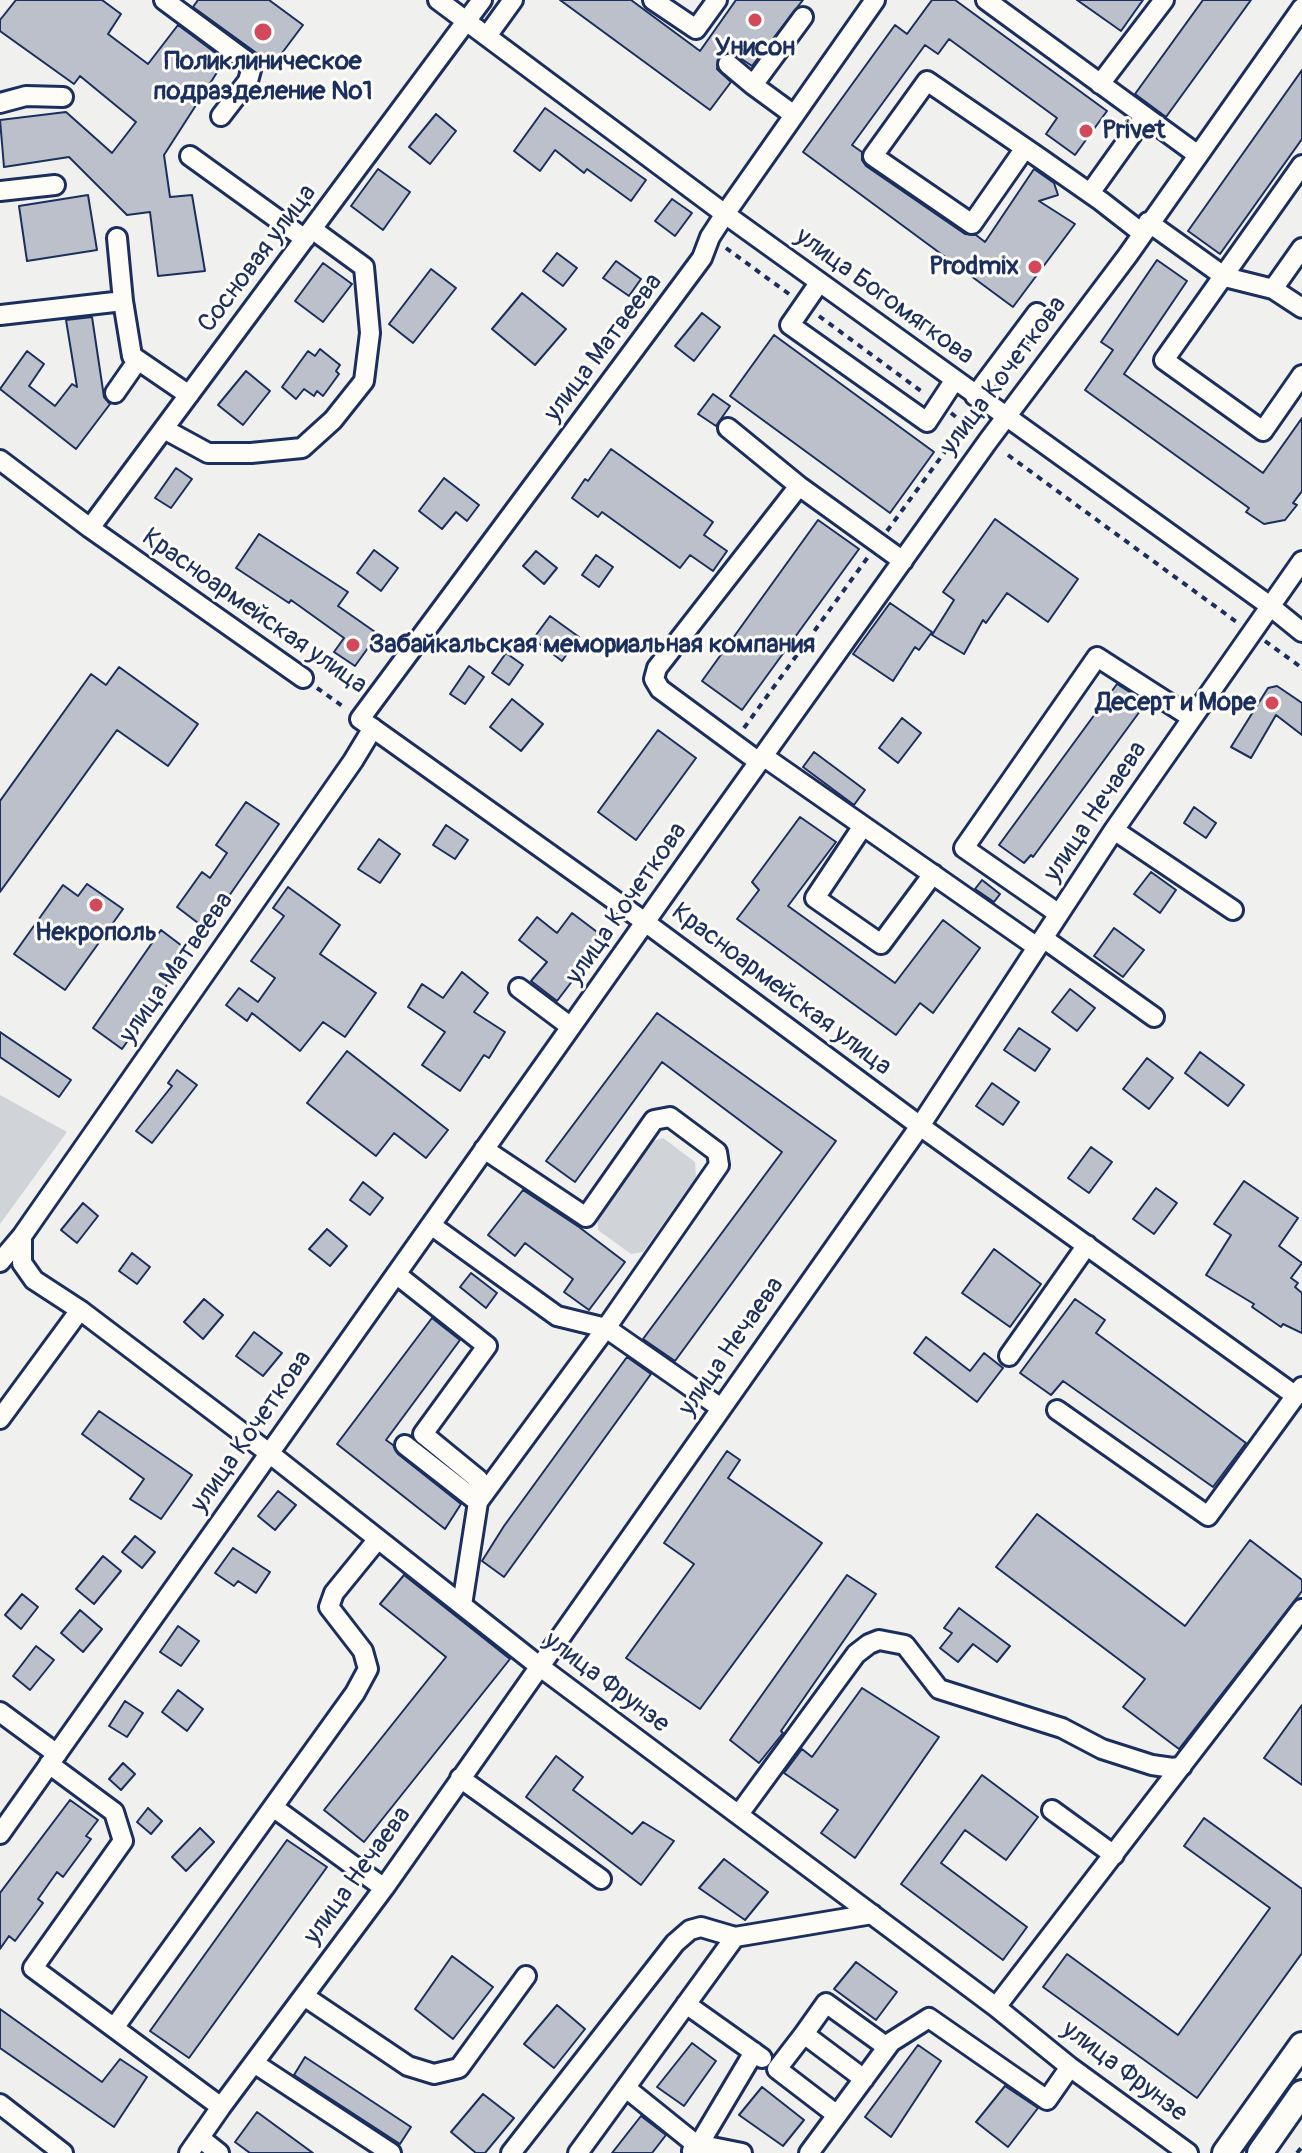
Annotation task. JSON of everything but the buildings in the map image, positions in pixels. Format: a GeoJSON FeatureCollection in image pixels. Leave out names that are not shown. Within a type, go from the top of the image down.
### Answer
{"type":"FeatureCollection","features":[{"type":"Feature","properties":{"kind":"main road"},"geometry":{"type":"LineString","coordinates":[[1225,2153],[1302,2045]]}},
{"type":"Feature","properties":{"kind":"main road"},"geometry":{"type":"LineString","coordinates":[[1260,2153],[1302,2093]]}},
{"type":"Feature","properties":{"kind":"street"},"geometry":{"type":"LineString","coordinates":[[164,0],[245,60],[251,70],[248,81],[221,116]]}},
{"type":"Feature","properties":{"kind":"street","name":"улица Богомягкова"},"geometry":{"type":"LineString","coordinates":[[438,0],[819,283],[1302,632]]}},
{"type":"Feature","properties":{"kind":"street","name":"Сосновая улица"},"geometry":{"type":"LineString","coordinates":[[90,528],[482,0]]}},
{"type":"Feature","properties":{"kind":"street"},"geometry":{"type":"LineString","coordinates":[[487,36],[513,0]]}},
{"type":"Feature","properties":{"kind":"street"},"geometry":{"type":"LineString","coordinates":[[653,0],[696,29],[717,0]]}},
{"type":"Feature","properties":{"kind":"street","name":"улица Матвеева"},"geometry":{"type":"LineString","coordinates":[[0,1262],[22,1236],[367,723],[702,258],[710,237],[725,214],[875,0]]}},
{"type":"Feature","properties":{"kind":"street"},"geometry":{"type":"LineString","coordinates":[[1100,84],[1164,0]]}},
{"type":"Feature","properties":{"kind":"street"},"geometry":{"type":"LineString","coordinates":[[995,3],[1198,155]]}},
{"type":"Feature","properties":{"kind":"street","name":"улица Кочеткова"},"geometry":{"type":"LineString","coordinates":[[0,1834],[761,759],[1302,8]]}},
{"type":"Feature","properties":{"kind":"street"},"geometry":{"type":"LineString","coordinates":[[753,85],[803,17]]}},
{"type":"Feature","properties":{"kind":"street"},"geometry":{"type":"LineString","coordinates":[[728,64],[794,115]]}},
{"type":"Feature","properties":{"kind":"street"},"geometry":{"type":"LineString","coordinates":[[1025,148],[972,224],[873,156],[927,81],[1025,148],[1090,193],[1225,277],[1273,289],[1302,308]]}},
{"type":"Feature","properties":{"kind":"street"},"geometry":{"type":"LineString","coordinates":[[0,103],[26,96],[63,97]]}},
{"type":"Feature","properties":{"kind":"street"},"geometry":{"type":"LineString","coordinates":[[1090,193],[1145,116]]}},
{"type":"Feature","properties":{"kind":"street"},"geometry":{"type":"LineString","coordinates":[[164,429],[208,453],[302,448],[333,420],[364,381],[370,333],[364,267],[190,156]]}},
{"type":"Feature","properties":{"kind":"street"},"geometry":{"type":"LineString","coordinates":[[1302,165],[1164,360],[1263,431],[1302,375]]}},
{"type":"Feature","properties":{"kind":"street"},"geometry":{"type":"LineString","coordinates":[[0,191],[55,185]]}},
{"type":"Feature","properties":{"kind":"street"},"geometry":{"type":"LineString","coordinates":[[117,238],[132,356],[189,395]]}},
{"type":"Feature","properties":{"kind":"street"},"geometry":{"type":"LineString","coordinates":[[1273,289],[1302,248]]}},
{"type":"Feature","properties":{"kind":"street"},"geometry":{"type":"LineString","coordinates":[[819,283],[790,325],[927,422],[954,381]]}},
{"type":"Feature","properties":{"kind":"street"},"geometry":{"type":"LineString","coordinates":[[0,315],[123,301]]}},
{"type":"Feature","properties":{"kind":"street"},"geometry":{"type":"LineString","coordinates":[[975,396],[1037,313]]}},
{"type":"Feature","properties":{"kind":"street"},"geometry":{"type":"LineString","coordinates":[[115,393],[138,360]]}},
{"type":"Feature","properties":{"kind":"street"},"geometry":{"type":"LineString","coordinates":[[728,428],[799,486],[903,561]]}},
{"type":"Feature","properties":{"kind":"street","name":"Красноармейская улица"},"geometry":{"type":"LineString","coordinates":[[0,460],[90,528],[303,678]]}},
{"type":"Feature","properties":{"kind":"street"},"geometry":{"type":"LineString","coordinates":[[799,486],[657,668],[654,679],[660,689],[733,743],[1154,1017]]}},
{"type":"Feature","properties":{"kind":"street","name":"улица Нечаева"},"geometry":{"type":"LineString","coordinates":[[194,2146],[384,1888],[920,1126],[1114,830],[1302,561]]}},
{"type":"Feature","properties":{"kind":"street"},"geometry":{"type":"LineString","coordinates":[[1059,914],[964,848],[1097,657],[1192,718]]}},
{"type":"Feature","properties":{"kind":"street","name":"Красноармейская улица"},"geometry":{"type":"LineString","coordinates":[[367,723],[645,922],[920,1126],[1299,1392]]}},
{"type":"Feature","properties":{"kind":"street"},"geometry":{"type":"LineString","coordinates":[[863,826],[815,898],[881,944],[933,874]]}},
{"type":"Feature","properties":{"kind":"street"},"geometry":{"type":"LineString","coordinates":[[1114,830],[1233,910]]}},
{"type":"Feature","properties":{"kind":"street"},"geometry":{"type":"LineString","coordinates":[[519,988],[571,1027]]}},
{"type":"Feature","properties":{"kind":"street"},"geometry":{"type":"LineString","coordinates":[[478,1502],[606,1328],[719,1165],[717,1152],[670,1117],[654,1120],[586,1217],[484,1149]]}},
{"type":"Feature","properties":{"kind":"street"},"geometry":{"type":"LineString","coordinates":[[431,1225],[557,1316],[606,1328],[721,1408]]}},
{"type":"Feature","properties":{"kind":"street","name":"улица Фрунзе"},"geometry":{"type":"LineString","coordinates":[[22,1236],[22,1263],[34,1280],[80,1310],[269,1453],[539,1666],[1188,2153]]}},
{"type":"Feature","properties":{"kind":"street"},"geometry":{"type":"LineString","coordinates":[[1009,1356],[1087,1245]]}},
{"type":"Feature","properties":{"kind":"street"},"geometry":{"type":"LineString","coordinates":[[396,1274],[487,1346],[423,1434],[478,1479],[478,1502],[462,1605]]}},
{"type":"Feature","properties":{"kind":"street"},"geometry":{"type":"LineString","coordinates":[[604,1302],[606,1328]]}},
{"type":"Feature","properties":{"kind":"street"},"geometry":{"type":"LineString","coordinates":[[0,1419],[80,1310]]}},
{"type":"Feature","properties":{"kind":"street"},"geometry":{"type":"LineString","coordinates":[[1057,1410],[1208,1516],[1299,1392]]}},
{"type":"Feature","properties":{"kind":"street"},"geometry":{"type":"LineString","coordinates":[[405,1445],[478,1502]]}},
{"type":"Feature","properties":{"kind":"street"},"geometry":{"type":"LineString","coordinates":[[114,2028],[355,1693],[368,1669],[363,1651],[329,1607],[334,1593],[378,1539]]}},
{"type":"Feature","properties":{"kind":"street"},"geometry":{"type":"LineString","coordinates":[[996,2007],[1302,1609]]}},
{"type":"Feature","properties":{"kind":"street"},"geometry":{"type":"LineString","coordinates":[[739,1814],[856,1654],[879,1640],[905,1645],[939,1689],[1062,1728],[1102,1749],[1152,1765],[1182,1766]]}},
{"type":"Feature","properties":{"kind":"street"},"geometry":{"type":"LineString","coordinates":[[0,1712],[114,1812],[123,1841],[33,1968],[221,2107]]}},
{"type":"Feature","properties":{"kind":"street"},"geometry":{"type":"LineString","coordinates":[[460,1778],[601,1879]]}},
{"type":"Feature","properties":{"kind":"street"},"geometry":{"type":"LineString","coordinates":[[273,1807],[384,1888]]}},
{"type":"Feature","properties":{"kind":"street"},"geometry":{"type":"LineString","coordinates":[[1052,1810],[1114,1855]]}},
{"type":"Feature","properties":{"kind":"street"},"geometry":{"type":"LineString","coordinates":[[511,2153],[675,1943],[690,1930],[701,1927],[735,1937],[872,1914]]}},
{"type":"Feature","properties":{"kind":"street"},"geometry":{"type":"LineString","coordinates":[[578,2153],[735,1937]]}},
{"type":"Feature","properties":{"kind":"street"},"geometry":{"type":"LineString","coordinates":[[304,1996],[408,2066],[434,2074],[459,2068],[526,1976]]}},
{"type":"Feature","properties":{"kind":"street"},"geometry":{"type":"LineString","coordinates":[[777,2069],[826,2003],[887,2047]]}},
{"type":"Feature","properties":{"kind":"street"},"geometry":{"type":"LineString","coordinates":[[686,2004],[837,2115]]}},
{"type":"Feature","properties":{"kind":"street"},"geometry":{"type":"LineString","coordinates":[[809,2153],[891,2042],[929,2018],[1047,2100],[1070,2067]]}},
{"type":"Feature","properties":{"kind":"street"},"geometry":{"type":"LineString","coordinates":[[804,2034],[864,2079]]}},
{"type":"Feature","properties":{"kind":"street"},"geometry":{"type":"LineString","coordinates":[[694,2150],[754,2052]]}},
{"type":"Feature","properties":{"kind":"street"},"geometry":{"type":"LineString","coordinates":[[254,2063],[391,2153]]}},
{"type":"Feature","properties":{"kind":"street"},"geometry":{"type":"LineString","coordinates":[[626,2088],[694,2150],[742,2153]]}},
{"type":"Feature","properties":{"kind":"street"},"geometry":{"type":"LineString","coordinates":[[3,2113],[63,2153]]}},
{"type":"Feature","properties":{"kind":"street"},"geometry":{"type":"LineString","coordinates":[[194,2146],[219,2153]]}},
{"type":"Feature","properties":{"kind":"path"},"geometry":{"type":"LineString","coordinates":[[726,248],[965,424],[733,743]]}},
{"type":"Feature","properties":{"kind":"path"},"geometry":{"type":"LineString","coordinates":[[1008,455],[1302,668]]}},
{"type":"Feature","properties":{"kind":"path","name":"Красноармейская улица"},"geometry":{"type":"LineString","coordinates":[[303,678],[367,723]]}},
{"type":"Feature","properties":{"kind":"path"},"geometry":{"type":"LineString","coordinates":[[1297,2153],[1302,2147]]}},
{"type":"Feature","properties":{"kind":"shaded area"},"geometry":{"type":"Polygon","coordinates":[[[0,1095],[67,1132],[0,1224],[0,1095]]]}},
{"type":"Feature","properties":{"kind":"shaded area"},"geometry":{"type":"Polygon","coordinates":[[[663,1138],[695,1162],[696,1177],[643,1252],[631,1254],[598,1230],[598,1215],[647,1143],[663,1138]]]}},
{"type":"Feature","properties":{"kind":"place","name":"Унисон"},"geometry":{"type":"Point","coordinates":[755,20]}},
{"type":"Feature","properties":{"kind":"place","name":"Поликлиническое подразделение №1"},"geometry":{"type":"Point","coordinates":[263,32]}},
{"type":"Feature","properties":{"kind":"place","name":"Privet"},"geometry":{"type":"Point","coordinates":[1086,131]}},
{"type":"Feature","properties":{"kind":"place","name":"Prodmix"},"geometry":{"type":"Point","coordinates":[1035,267]}},
{"type":"Feature","properties":{"kind":"place","name":"Забайкальская мемориальная компания"},"geometry":{"type":"Point","coordinates":[353,645]}},
{"type":"Feature","properties":{"kind":"place","name":"Десерт и Море"},"geometry":{"type":"Point","coordinates":[1272,703]}},
{"type":"Feature","properties":{"kind":"place","name":"Некрополь"},"geometry":{"type":"Point","coordinates":[96,905]}}]}
